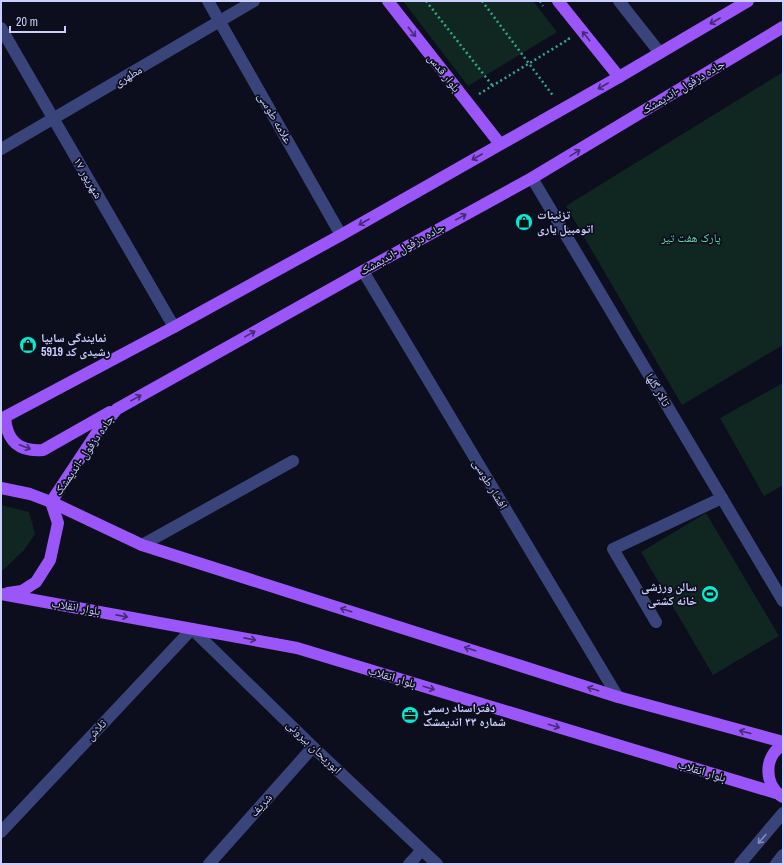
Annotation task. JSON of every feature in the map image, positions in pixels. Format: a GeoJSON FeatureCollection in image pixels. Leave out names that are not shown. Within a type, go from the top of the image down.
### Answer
{"type":"FeatureCollection","features":[{"type":"Feature","properties":{"kind":"main road","name":"بلوار قدس"},"geometry":{"type":"LineString","coordinates":[[388,1],[500,144]]}},
{"type":"Feature","properties":{"kind":"main road"},"geometry":{"type":"LineString","coordinates":[[558,1],[619,77]]}},
{"type":"Feature","properties":{"kind":"main road"},"geometry":{"type":"LineString","coordinates":[[117,409],[43,450],[24,448],[16,444],[9,436],[2,416],[174,327],[341,235],[619,77],[748,1]]}},
{"type":"Feature","properties":{"kind":"main road","name":"جاده دزفول -اندیمشک"},"geometry":{"type":"LineString","coordinates":[[51,502],[98,431],[117,409],[532,178],[783,27]]}},
{"type":"Feature","properties":{"kind":"main road"},"geometry":{"type":"LineString","coordinates":[[1,488],[30,494],[51,502],[142,544],[618,697],[783,742]]}},
{"type":"Feature","properties":{"kind":"main road"},"geometry":{"type":"LineString","coordinates":[[1,594],[22,591],[36,582],[50,560],[58,523],[51,502]]}},
{"type":"Feature","properties":{"kind":"main road","name":"بلوار انقلاب"},"geometry":{"type":"LineString","coordinates":[[1,594],[297,648],[779,795]]}},
{"type":"Feature","properties":{"kind":"main road"},"geometry":{"type":"LineString","coordinates":[[779,795],[768,776],[772,755],[777,749],[783,746]]}},
{"type":"Feature","properties":{"kind":"street","name":"علامه طوسی"},"geometry":{"type":"LineString","coordinates":[[208,1],[341,235]]}},
{"type":"Feature","properties":{"kind":"street","name":"مطهری"},"geometry":{"type":"LineString","coordinates":[[1,149],[254,1]]}},
{"type":"Feature","properties":{"kind":"street"},"geometry":{"type":"LineString","coordinates":[[619,1],[660,53]]}},
{"type":"Feature","properties":{"kind":"street","name":"۱۷ شهریور"},"geometry":{"type":"LineString","coordinates":[[1,28],[174,327]]}},
{"type":"Feature","properties":{"kind":"street","name":"تالار گلها"},"geometry":{"type":"LineString","coordinates":[[532,178],[783,601]]}},
{"type":"Feature","properties":{"kind":"street","name":"افشار طوسی"},"geometry":{"type":"LineString","coordinates":[[363,271],[618,697]]}},
{"type":"Feature","properties":{"kind":"street"},"geometry":{"type":"LineString","coordinates":[[142,544],[293,461]]}},
{"type":"Feature","properties":{"kind":"street"},"geometry":{"type":"LineString","coordinates":[[656,622],[613,549],[722,498]]}},
{"type":"Feature","properties":{"kind":"street","name":"ابوریحان بیرونی"},"geometry":{"type":"LineString","coordinates":[[192,629],[313,747],[437,864]]}},
{"type":"Feature","properties":{"kind":"street","name":"تلاش"},"geometry":{"type":"LineString","coordinates":[[1,832],[192,629]]}},
{"type":"Feature","properties":{"kind":"street","name":"شریف"},"geometry":{"type":"LineString","coordinates":[[209,864],[313,747]]}},
{"type":"Feature","properties":{"kind":"street"},"geometry":{"type":"LineString","coordinates":[[740,864],[783,813]]}},
{"type":"Feature","properties":{"kind":"street"},"geometry":{"type":"LineString","coordinates":[[409,864],[422,850]]}},
{"type":"Feature","properties":{"kind":"street"},"geometry":{"type":"LineString","coordinates":[[776,864],[783,855]]}},
{"type":"Feature","properties":{"kind":"path"},"geometry":{"type":"LineString","coordinates":[[426,1],[492,85],[569,39],[565,34]]}},
{"type":"Feature","properties":{"kind":"path"},"geometry":{"type":"LineString","coordinates":[[482,1],[563,109]]}},
{"type":"Feature","properties":{"kind":"path"},"geometry":{"type":"LineString","coordinates":[[540,1],[544,6]]}},
{"type":"Feature","properties":{"kind":"green space"},"geometry":{"type":"Polygon","coordinates":[[[403,1],[533,1],[557,32],[468,86],[403,1]]]}},
{"type":"Feature","properties":{"kind":"green space","name":"پارک هفت تیر"},"geometry":{"type":"Polygon","coordinates":[[[783,72],[783,345],[682,405],[566,206],[783,72]]]}},
{"type":"Feature","properties":{"kind":"green space"},"geometry":{"type":"Polygon","coordinates":[[[783,383],[783,485],[764,496],[720,418],[783,383]]]}},
{"type":"Feature","properties":{"kind":"green space"},"geometry":{"type":"Polygon","coordinates":[[[1,505],[29,512],[35,534],[24,550],[3,570],[1,570],[1,505]]]}},
{"type":"Feature","properties":{"kind":"green space","name":"سالن ورزشی خانه کشتی"},"geometry":{"type":"Polygon","coordinates":[[[706,513],[779,636],[713,675],[641,552],[706,513]]]}},
{"type":"Feature","properties":{"kind":"place","name":"تزئینات اتومبیل یاری"},"geometry":{"type":"Point","coordinates":[524,222]}},
{"type":"Feature","properties":{"kind":"place","name":"نمایندگی سایپا رشیدی کد 5919"},"geometry":{"type":"Point","coordinates":[28,345]}},
{"type":"Feature","properties":{"kind":"place","name":"سالن ورزشی خانه کشتی"},"geometry":{"type":"Point","coordinates":[710,594]}},
{"type":"Feature","properties":{"kind":"place","name":"دفتراسناد رسمی شماره ۳۳ اندیمشک"},"geometry":{"type":"Point","coordinates":[410,715]}}]}
